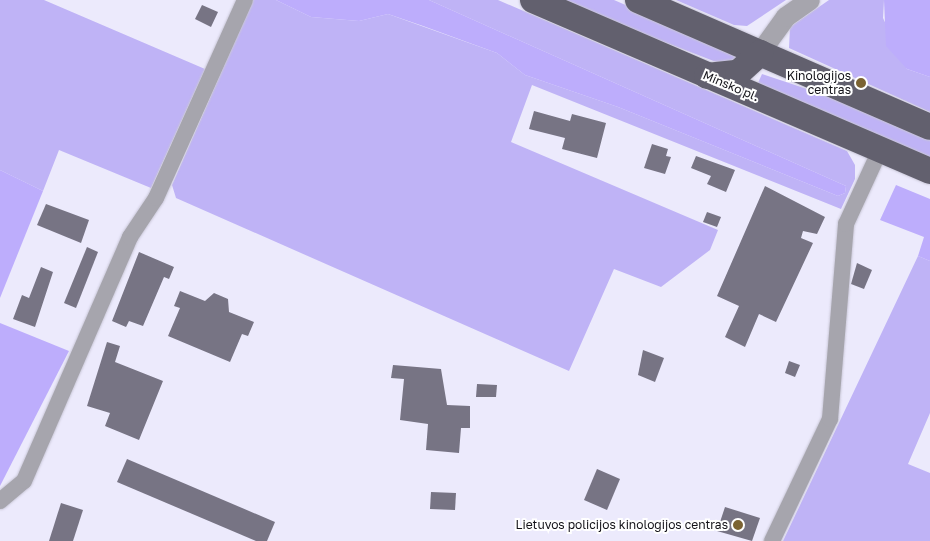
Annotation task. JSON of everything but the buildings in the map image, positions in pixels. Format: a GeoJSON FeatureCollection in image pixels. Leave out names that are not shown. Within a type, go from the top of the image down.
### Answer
{"type":"FeatureCollection","features":[{"type":"Feature","properties":{"kind":"highway","name":"Minsko pl."},"geometry":{"type":"LineString","coordinates":[[533,0],[930,171]]}},
{"type":"Feature","properties":{"kind":"highway"},"geometry":{"type":"LineString","coordinates":[[638,0],[930,127]]}},
{"type":"Feature","properties":{"kind":"highway"},"geometry":{"type":"LineString","coordinates":[[707,76],[738,73],[760,53]]}},
{"type":"Feature","properties":{"kind":"street"},"geometry":{"type":"LineString","coordinates":[[0,501],[24,481],[130,237],[156,198],[246,0]]}},
{"type":"Feature","properties":{"kind":"street"},"geometry":{"type":"LineString","coordinates":[[760,53],[786,17],[810,0]]}},
{"type":"Feature","properties":{"kind":"street"},"geometry":{"type":"LineString","coordinates":[[772,541],[830,419],[846,224],[880,150]]}},
{"type":"Feature","properties":{"kind":"shaded area"},"geometry":{"type":"Polygon","coordinates":[[[0,0],[44,0],[205,69],[151,188],[59,150],[43,191],[0,170],[0,0]]]}},
{"type":"Feature","properties":{"kind":"shaded area"},"geometry":{"type":"Polygon","coordinates":[[[253,0],[276,0],[311,17],[359,21],[388,14],[497,53],[525,75],[618,107],[838,196],[845,193],[846,186],[429,0],[498,0],[847,151],[855,165],[855,179],[841,209],[532,85],[511,142],[718,230],[710,250],[661,287],[614,269],[569,371],[176,198],[172,185],[253,0]]]}},
{"type":"Feature","properties":{"kind":"shaded area"},"geometry":{"type":"Polygon","coordinates":[[[276,0],[429,0],[846,186],[845,193],[838,196],[618,107],[525,75],[497,53],[388,14],[359,21],[311,17],[276,0]]]}},
{"type":"Feature","properties":{"kind":"shaded area"},"geometry":{"type":"Polygon","coordinates":[[[555,0],[614,0],[734,52],[738,61],[724,65],[555,0]]]}},
{"type":"Feature","properties":{"kind":"shaded area"},"geometry":{"type":"Polygon","coordinates":[[[676,0],[786,0],[747,26],[734,25],[676,0]]]}},
{"type":"Feature","properties":{"kind":"shaded area"},"geometry":{"type":"Polygon","coordinates":[[[829,0],[884,0],[883,18],[907,69],[930,77],[930,112],[789,48],[790,27],[829,0]]]}},
{"type":"Feature","properties":{"kind":"shaded area"},"geometry":{"type":"Polygon","coordinates":[[[884,0],[930,0],[930,77],[907,69],[886,46],[884,0]]]}},
{"type":"Feature","properties":{"kind":"shaded area"},"geometry":{"type":"Polygon","coordinates":[[[762,74],[870,110],[930,136],[930,162],[758,83],[762,74]]]}},
{"type":"Feature","properties":{"kind":"shaded area"},"geometry":{"type":"Polygon","coordinates":[[[0,170],[43,191],[0,298],[0,170]]]}},
{"type":"Feature","properties":{"kind":"shaded area"},"geometry":{"type":"Polygon","coordinates":[[[896,185],[930,199],[930,261],[918,256],[924,237],[880,220],[896,185]]]}},
{"type":"Feature","properties":{"kind":"shaded area"},"geometry":{"type":"Polygon","coordinates":[[[918,256],[930,261],[930,413],[908,464],[930,473],[930,541],[783,541],[918,256]]]}},
{"type":"Feature","properties":{"kind":"shaded area"},"geometry":{"type":"Polygon","coordinates":[[[0,323],[69,351],[0,486],[0,323]]]}},
{"type":"Feature","properties":{"kind":"place","name":"Kinologijos centras"},"geometry":{"type":"Point","coordinates":[861,83]}},
{"type":"Feature","properties":{"kind":"place","name":"Lietuvos policijos kinologijos centras"},"geometry":{"type":"Point","coordinates":[738,525]}}]}
